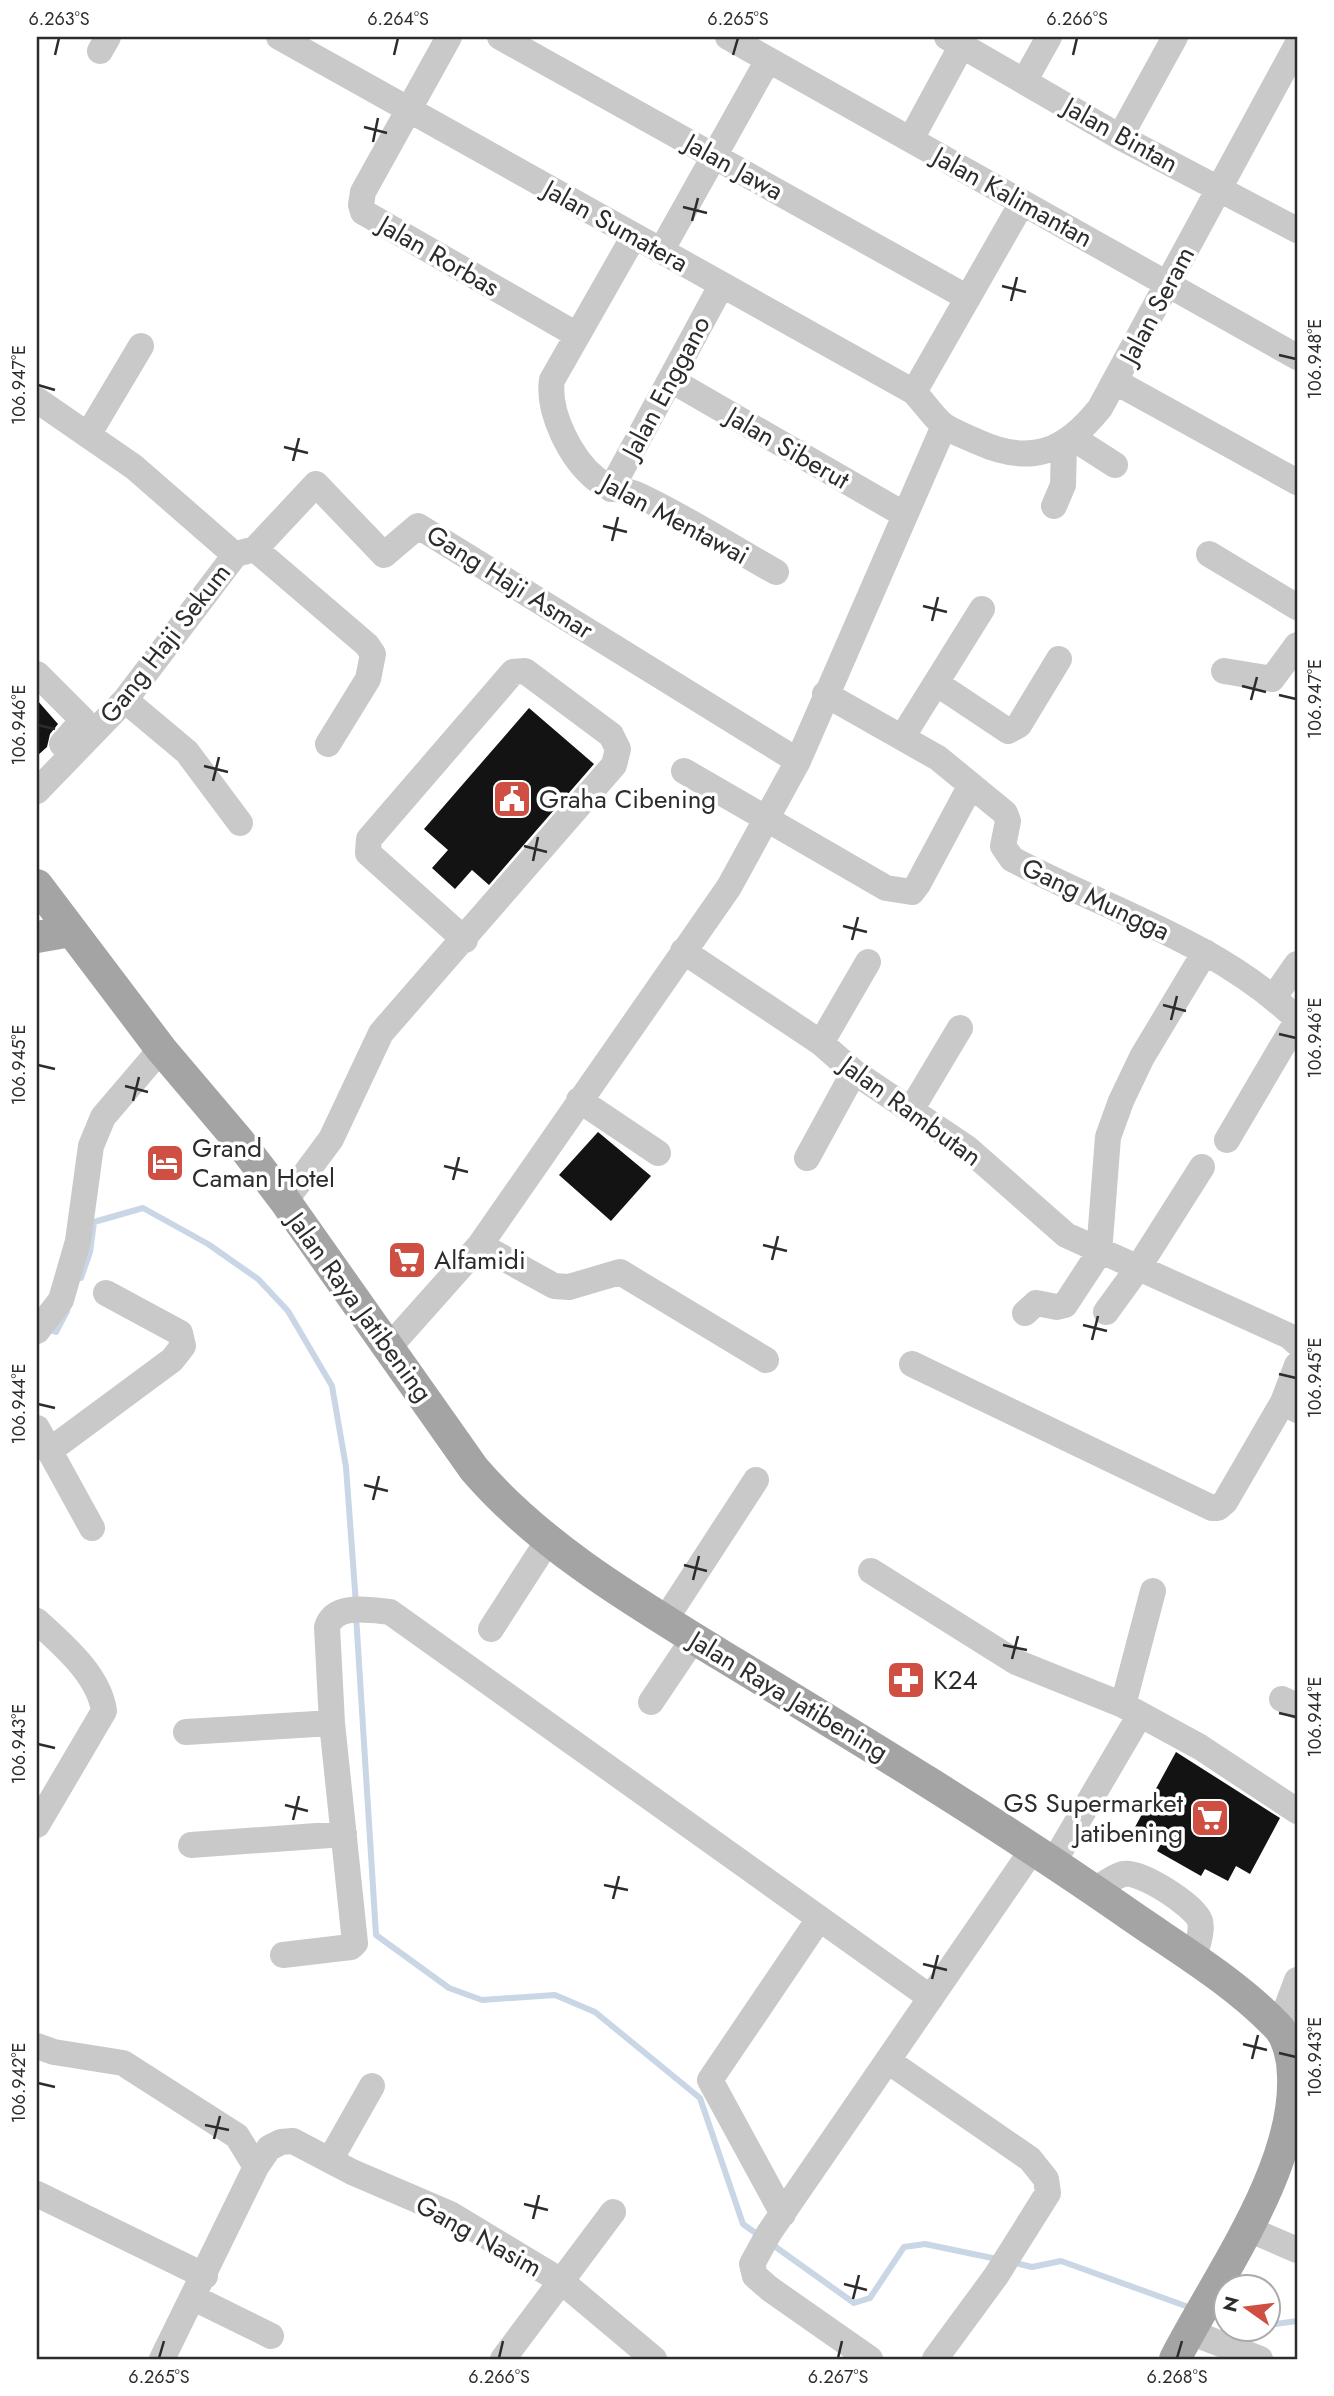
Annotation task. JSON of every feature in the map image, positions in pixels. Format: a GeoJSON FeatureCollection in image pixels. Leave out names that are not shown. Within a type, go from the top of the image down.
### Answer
{"type":"FeatureCollection","features":[{"type":"Feature","properties":{"kind":"main road","name":"Jalan Raya Jatibening"},"geometry":{"type":"LineString","coordinates":[[37,885],[161,1049],[239,1141],[285,1201],[390,1346],[474,1469],[497,1496],[549,1539],[664,1620],[981,1814],[1094,1890],[1194,1959],[1287,2034]]}},
{"type":"Feature","properties":{"kind":"main road"},"geometry":{"type":"LineString","coordinates":[[37,937],[71,931]]}},
{"type":"Feature","properties":{"kind":"main road"},"geometry":{"type":"LineString","coordinates":[[1188,2339],[1246,2228],[1289,2160],[1293,2075],[1287,2034]]}},
{"type":"Feature","properties":{"kind":"street","name":"Jalan Sumatera"},"geometry":{"type":"LineString","coordinates":[[279,37],[914,392],[944,426]]}},
{"type":"Feature","properties":{"kind":"street","name":"Jalan Rorbas"},"geometry":{"type":"LineString","coordinates":[[449,37],[363,192],[360,205],[363,212],[578,335]]}},
{"type":"Feature","properties":{"kind":"street","name":"Jalan Jawa"},"geometry":{"type":"LineString","coordinates":[[500,37],[968,298]]}},
{"type":"Feature","properties":{"kind":"street","name":"Jalan Kalimantan"},"geometry":{"type":"LineString","coordinates":[[728,37],[1297,358]]}},
{"type":"Feature","properties":{"kind":"street"},"geometry":{"type":"LineString","coordinates":[[1026,80],[1049,37]]}},
{"type":"Feature","properties":{"kind":"street"},"geometry":{"type":"LineString","coordinates":[[1119,137],[1175,37]]}},
{"type":"Feature","properties":{"kind":"street"},"geometry":{"type":"LineString","coordinates":[[911,139],[954,41]]}},
{"type":"Feature","properties":{"kind":"street","name":"Jalan Bintan"},"geometry":{"type":"LineString","coordinates":[[954,41],[1026,80],[1119,137],[1297,230]]}},
{"type":"Feature","properties":{"kind":"street","name":"Jalan Seram"},"geometry":{"type":"LineString","coordinates":[[1068,441],[1094,416],[1116,382],[1297,44]]}},
{"type":"Feature","properties":{"kind":"street"},"geometry":{"type":"LineString","coordinates":[[661,251],[768,60]]}},
{"type":"Feature","properties":{"kind":"street"},"geometry":{"type":"LineString","coordinates":[[914,392],[1022,203]]}},
{"type":"Feature","properties":{"kind":"street","name":"Jalan Mentawai"},"geometry":{"type":"LineString","coordinates":[[634,236],[552,380],[550,394],[560,425],[579,462],[596,479],[611,489],[641,497],[776,572]]}},
{"type":"Feature","properties":{"kind":"street","name":"Jalan Enggano"},"geometry":{"type":"LineString","coordinates":[[611,489],[721,286]]}},
{"type":"Feature","properties":{"kind":"street"},"geometry":{"type":"LineString","coordinates":[[88,435],[141,346]]}},
{"type":"Feature","properties":{"kind":"street","name":"Jalan Siberut"},"geometry":{"type":"LineString","coordinates":[[671,380],[905,515]]}},
{"type":"Feature","properties":{"kind":"street"},"geometry":{"type":"LineString","coordinates":[[1116,382],[1297,482]]}},
{"type":"Feature","properties":{"kind":"street","name":"Gang Haji Sekum"},"geometry":{"type":"LineString","coordinates":[[37,400],[134,467],[245,552],[125,700],[37,791]]}},
{"type":"Feature","properties":{"kind":"street"},"geometry":{"type":"LineString","coordinates":[[390,1346],[480,1245],[729,887],[798,761],[944,426],[997,450],[1014,454],[1028,455],[1068,441],[1115,465]]}},
{"type":"Feature","properties":{"kind":"street"},"geometry":{"type":"LineString","coordinates":[[1054,506],[1064,478],[1068,441]]}},
{"type":"Feature","properties":{"kind":"street","name":"Gang Haji Asmar"},"geometry":{"type":"LineString","coordinates":[[245,552],[316,484],[384,555],[418,526],[798,761]]}},
{"type":"Feature","properties":{"kind":"street"},"geometry":{"type":"LineString","coordinates":[[245,552],[367,645],[373,654],[368,679],[328,744]]}},
{"type":"Feature","properties":{"kind":"street"},"geometry":{"type":"LineString","coordinates":[[1209,554],[1297,607]]}},
{"type":"Feature","properties":{"kind":"street"},"geometry":{"type":"LineString","coordinates":[[903,736],[982,609]]}},
{"type":"Feature","properties":{"kind":"street"},"geometry":{"type":"LineString","coordinates":[[1224,671],[1272,679],[1277,677],[1297,645]]}},
{"type":"Feature","properties":{"kind":"street"},"geometry":{"type":"LineString","coordinates":[[936,682],[1008,731],[1019,725],[1059,659]]}},
{"type":"Feature","properties":{"kind":"street"},"geometry":{"type":"LineString","coordinates":[[285,1201],[331,1139],[381,1033],[465,940],[614,765],[617,744],[611,735],[525,671],[513,672],[369,839],[366,846],[368,853],[465,940]]}},
{"type":"Feature","properties":{"kind":"street"},"geometry":{"type":"LineString","coordinates":[[37,674],[83,720],[37,772]]}},
{"type":"Feature","properties":{"kind":"street","name":"Gang Mungga"},"geometry":{"type":"LineString","coordinates":[[825,694],[903,736],[971,785],[1007,816],[1002,839],[1006,854],[1012,859],[1205,952],[1274,997],[1297,1020]]}},
{"type":"Feature","properties":{"kind":"street"},"geometry":{"type":"LineString","coordinates":[[125,700],[187,752],[240,823]]}},
{"type":"Feature","properties":{"kind":"street"},"geometry":{"type":"LineString","coordinates":[[684,771],[886,888],[912,891],[971,785]]}},
{"type":"Feature","properties":{"kind":"street","name":"Jalan Rambutan"},"geometry":{"type":"LineString","coordinates":[[683,951],[821,1043],[854,1072],[967,1148],[1066,1235],[1099,1253],[1289,1336],[1297,1343]]}},
{"type":"Feature","properties":{"kind":"street"},"geometry":{"type":"LineString","coordinates":[[1025,1313],[1036,1303],[1057,1307],[1065,1305],[1099,1253],[1108,1137],[1142,1057],[1205,952]]}},
{"type":"Feature","properties":{"kind":"street"},"geometry":{"type":"LineString","coordinates":[[821,1043],[868,962]]}},
{"type":"Feature","properties":{"kind":"street"},"geometry":{"type":"LineString","coordinates":[[1274,997],[1297,964]]}},
{"type":"Feature","properties":{"kind":"street"},"geometry":{"type":"LineString","coordinates":[[1227,1140],[1297,1020]]}},
{"type":"Feature","properties":{"kind":"street"},"geometry":{"type":"LineString","coordinates":[[911,1110],[960,1028]]}},
{"type":"Feature","properties":{"kind":"street"},"geometry":{"type":"LineString","coordinates":[[37,1331],[61,1300],[78,1241],[91,1146],[103,1117],[161,1049]]}},
{"type":"Feature","properties":{"kind":"street"},"geometry":{"type":"LineString","coordinates":[[807,1158],[854,1072]]}},
{"type":"Feature","properties":{"kind":"street"},"geometry":{"type":"LineString","coordinates":[[579,1100],[658,1153]]}},
{"type":"Feature","properties":{"kind":"street"},"geometry":{"type":"LineString","coordinates":[[1106,1312],[1138,1268],[1202,1167]]}},
{"type":"Feature","properties":{"kind":"street"},"geometry":{"type":"LineString","coordinates":[[480,1245],[554,1286],[569,1287],[620,1272],[766,1360]]}},
{"type":"Feature","properties":{"kind":"street"},"geometry":{"type":"LineString","coordinates":[[92,1528],[43,1439],[162,1368],[183,1346],[180,1333],[106,1293]]}},
{"type":"Feature","properties":{"kind":"street"},"geometry":{"type":"LineString","coordinates":[[912,1364],[1212,1508],[1225,1502],[1290,1406],[1297,1365]]}},
{"type":"Feature","properties":{"kind":"street"},"geometry":{"type":"LineString","coordinates":[[664,1620],[757,1480]]}},
{"type":"Feature","properties":{"kind":"street"},"geometry":{"type":"LineString","coordinates":[[491,1629],[549,1539]]}},
{"type":"Feature","properties":{"kind":"street"},"geometry":{"type":"LineString","coordinates":[[871,1571],[1016,1662],[1199,1747],[1297,1811]]}},
{"type":"Feature","properties":{"kind":"street"},"geometry":{"type":"LineString","coordinates":[[870,2359],[755,2276],[752,2264],[770,2233],[931,1998],[1043,1856],[1128,1715],[1153,1591]]}},
{"type":"Feature","properties":{"kind":"street"},"geometry":{"type":"LineString","coordinates":[[282,1955],[351,1947],[355,1943],[332,1723],[327,1627],[330,1618],[337,1612],[366,1610],[390,1612],[931,1998]]}},
{"type":"Feature","properties":{"kind":"street"},"geometry":{"type":"LineString","coordinates":[[37,1623],[89,1676],[102,1695],[104,1711],[37,1825]]}},
{"type":"Feature","properties":{"kind":"street"},"geometry":{"type":"LineString","coordinates":[[650,1702],[694,1639]]}},
{"type":"Feature","properties":{"kind":"street"},"geometry":{"type":"LineString","coordinates":[[186,1732],[332,1723]]}},
{"type":"Feature","properties":{"kind":"street"},"geometry":{"type":"LineString","coordinates":[[191,1845],[344,1834]]}},
{"type":"Feature","properties":{"kind":"street"},"geometry":{"type":"LineString","coordinates":[[770,2233],[710,2080],[819,1919]]}},
{"type":"Feature","properties":{"kind":"street"},"geometry":{"type":"LineString","coordinates":[[1287,2034],[1297,1980]]}},
{"type":"Feature","properties":{"kind":"street"},"geometry":{"type":"LineString","coordinates":[[37,2046],[54,2052],[122,2063],[237,2136],[256,2167]]}},
{"type":"Feature","properties":{"kind":"street"},"geometry":{"type":"LineString","coordinates":[[888,2061],[1030,2159],[1046,2179],[1048,2193],[996,2276],[935,2359]]}},
{"type":"Feature","properties":{"kind":"street"},"geometry":{"type":"LineString","coordinates":[[330,2161],[372,2086]]}},
{"type":"Feature","properties":{"kind":"street","name":"Gang Nasim"},"geometry":{"type":"LineString","coordinates":[[162,2359],[256,2167],[269,2148],[281,2142],[293,2141],[330,2161],[450,2214],[561,2281],[654,2359]]}},
{"type":"Feature","properties":{"kind":"street"},"geometry":{"type":"LineString","coordinates":[[37,2194],[199,2287],[271,2336]]}},
{"type":"Feature","properties":{"kind":"street"},"geometry":{"type":"LineString","coordinates":[[503,2359],[613,2212]]}},
{"type":"Feature","properties":{"kind":"street"},"geometry":{"type":"LineString","coordinates":[[1246,2228],[1297,2250]]}},
{"type":"Feature","properties":{"kind":"street"},"geometry":{"type":"LineString","coordinates":[[1188,2339],[1260,2359]]}},
{"type":"Feature","properties":{"kind":"building"},"geometry":{"type":"Polygon","coordinates":[[[37,700],[58,724],[50,734],[47,747],[37,756],[37,700]]]}},
{"type":"Feature","properties":{"kind":"building","name":"Graha Cibening"},"geometry":{"type":"Polygon","coordinates":[[[529,708],[594,764],[489,885],[472,870],[455,889],[432,868],[448,850],[424,829],[529,708]]]}},
{"type":"Feature","properties":{"kind":"building"},"geometry":{"type":"Polygon","coordinates":[[[598,1132],[651,1176],[611,1221],[559,1175],[598,1132]]]}},
{"type":"Feature","properties":{"kind":"building","name":"GS Supermarket Jatibening"},"geometry":{"type":"Polygon","coordinates":[[[1176,1752],[1280,1818],[1250,1874],[1236,1866],[1228,1881],[1205,1869],[1201,1876],[1157,1851],[1162,1842],[1135,1827],[1176,1752]]]}},
{"type":"Feature","properties":{"kind":"waterway"},"geometry":{"type":"LineString","coordinates":[[81,1278],[90,1252],[94,1222],[143,1208],[208,1244],[258,1279],[288,1311],[332,1386],[346,1467],[356,1604]]}},
{"type":"Feature","properties":{"kind":"waterway"},"geometry":{"type":"LineString","coordinates":[[46,1329],[56,1332],[67,1311]]}},
{"type":"Feature","properties":{"kind":"waterway"},"geometry":{"type":"LineString","coordinates":[[356,1615],[376,1935],[449,1988],[482,2000],[555,1995],[595,2012],[700,2098],[743,2224],[761,2237]]}},
{"type":"Feature","properties":{"kind":"waterway"},"geometry":{"type":"LineString","coordinates":[[770,2243],[854,2303],[870,2298],[904,2247],[925,2244],[997,2259]]}},
{"type":"Feature","properties":{"kind":"waterway"},"geometry":{"type":"LineString","coordinates":[[1011,2262],[1032,2267],[1061,2261],[1194,2309]]}},
{"type":"Feature","properties":{"kind":"waterway"},"geometry":{"type":"LineString","coordinates":[[1282,2323],[1297,2321]]}},
{"type":"Feature","properties":{"kind":"place","name":"Graha Cibening"},"geometry":{"type":"Point","coordinates":[512,799]}},
{"type":"Feature","properties":{"kind":"place","name":"Grand Caman Hotel"},"geometry":{"type":"Point","coordinates":[165,1163]}},
{"type":"Feature","properties":{"kind":"place","name":"Alfamidi"},"geometry":{"type":"Point","coordinates":[407,1260]}},
{"type":"Feature","properties":{"kind":"place","name":"K24"},"geometry":{"type":"Point","coordinates":[906,1680]}},
{"type":"Feature","properties":{"kind":"place","name":"GS Supermarket Jatibening"},"geometry":{"type":"Point","coordinates":[1210,1818]}}]}
